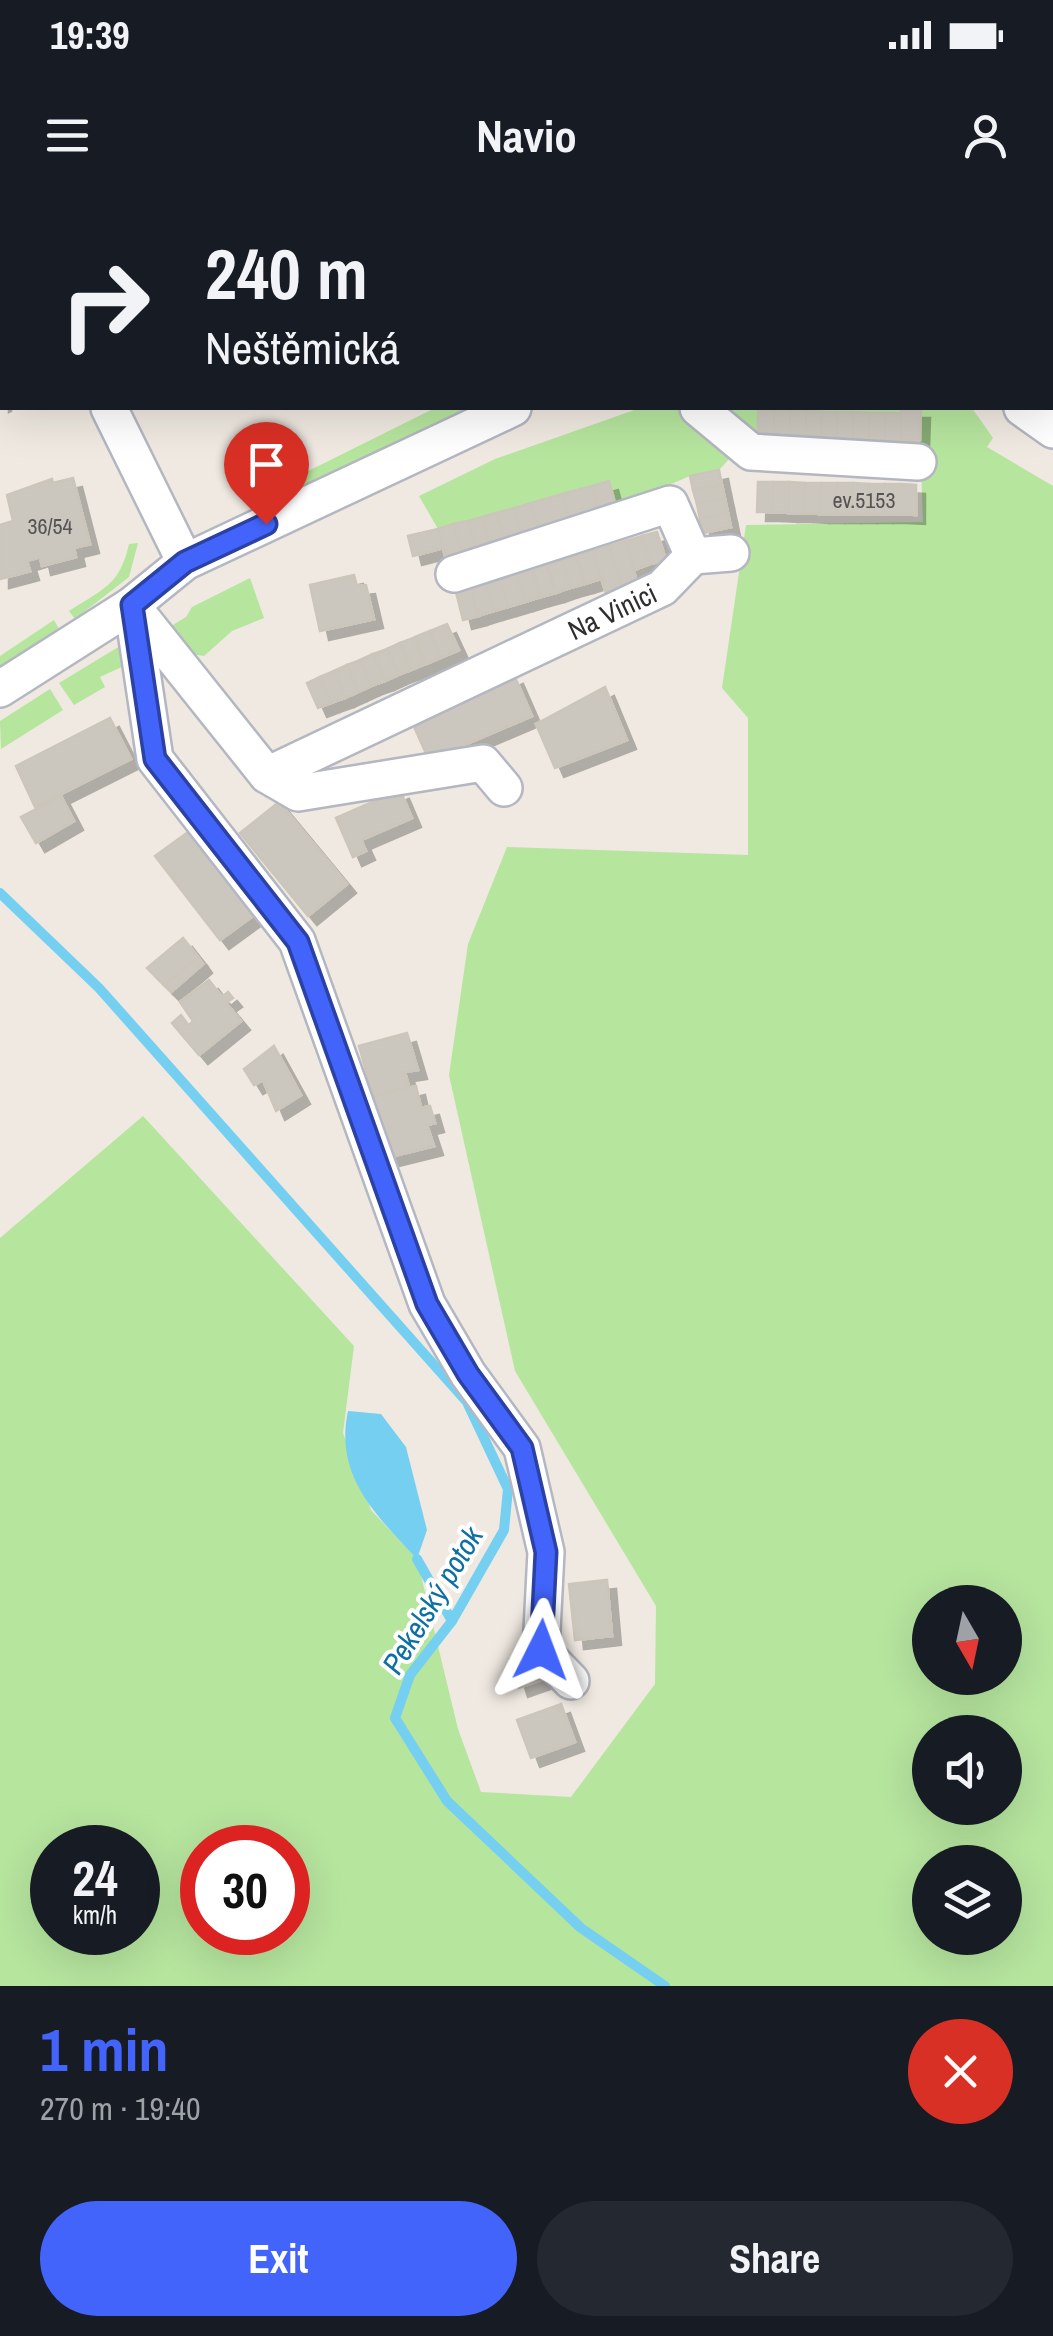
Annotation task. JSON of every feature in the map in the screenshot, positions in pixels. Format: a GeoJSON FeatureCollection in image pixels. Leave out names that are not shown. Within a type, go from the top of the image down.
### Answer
{"type":"FeatureCollection","features":[{"type":"Feature","properties":{"kind":"street"},"geometry":{"type":"LineString","coordinates":[[110,410],[185,562]]}},
{"type":"Feature","properties":{"kind":"street"},"geometry":{"type":"LineString","coordinates":[[0,690],[132,605],[185,562],[509,410]]}},
{"type":"Feature","properties":{"kind":"street"},"geometry":{"type":"LineString","coordinates":[[700,410],[752,452],[918,462]]}},
{"type":"Feature","properties":{"kind":"street"},"geometry":{"type":"LineString","coordinates":[[1025,410],[1053,430]]}},
{"type":"Feature","properties":{"kind":"street"},"geometry":{"type":"LineString","coordinates":[[454,574],[670,504],[693,556],[731,552]]}},
{"type":"Feature","properties":{"kind":"street","name":"Na Vinici"},"geometry":{"type":"LineString","coordinates":[[267,775],[662,588],[693,556]]}},
{"type":"Feature","properties":{"kind":"street"},"geometry":{"type":"LineString","coordinates":[[132,605],[267,775],[298,793],[482,762],[504,788]]}},
{"type":"Feature","properties":{"kind":"street"},"geometry":{"type":"LineString","coordinates":[[132,605],[155,759],[298,942],[427,1304],[468,1374],[522,1448],[546,1552],[541,1650],[571,1682]]}},
{"type":"Feature","properties":{"kind":"green space"},"geometry":{"type":"Polygon","coordinates":[[[431,410],[465,410],[268,506],[264,493],[431,410]]]}},
{"type":"Feature","properties":{"kind":"green space"},"geometry":{"type":"Polygon","coordinates":[[[634,410],[683,410],[740,447],[719,470],[690,476],[616,507],[608,482],[438,529],[419,496],[495,459],[634,410]]]}},
{"type":"Feature","properties":{"kind":"green space"},"geometry":{"type":"Polygon","coordinates":[[[711,410],[902,410],[759,411],[758,441],[711,410]]]}},
{"type":"Feature","properties":{"kind":"green space"},"geometry":{"type":"Polygon","coordinates":[[[903,410],[973,410],[993,438],[987,447],[1053,486],[1053,1986],[0,1986],[0,1238],[143,1116],[354,1346],[343,1433],[371,1510],[417,1559],[458,1729],[481,1792],[571,1797],[655,1684],[656,1606],[515,1371],[449,1075],[468,944],[507,847],[748,855],[748,718],[722,688],[746,525],[923,522],[920,440],[903,410]]]}},
{"type":"Feature","properties":{"kind":"green space"},"geometry":{"type":"Polygon","coordinates":[[[138,543],[129,577],[75,619],[69,611],[108,585],[121,569],[129,544],[138,543]]]}},
{"type":"Feature","properties":{"kind":"green space"},"geometry":{"type":"Polygon","coordinates":[[[250,578],[264,618],[232,631],[204,656],[191,654],[171,626],[186,617],[192,607],[250,578]]]}},
{"type":"Feature","properties":{"kind":"green space"},"geometry":{"type":"Polygon","coordinates":[[[54,620],[59,629],[0,670],[0,656],[54,620]]]}},
{"type":"Feature","properties":{"kind":"green space"},"geometry":{"type":"Polygon","coordinates":[[[120,646],[126,665],[100,677],[105,687],[74,705],[59,683],[120,646]]]}},
{"type":"Feature","properties":{"kind":"green space"},"geometry":{"type":"Polygon","coordinates":[[[50,689],[63,710],[1,749],[0,721],[50,689]]]}},
{"type":"Feature","properties":{"kind":"water"},"geometry":{"type":"Polygon","coordinates":[[[348,1411],[381,1414],[406,1447],[427,1530],[417,1559],[373,1510],[353,1475],[345,1434],[348,1411]]]}},
{"type":"Feature","properties":{"kind":"building"},"geometry":{"type":"Polygon","coordinates":[[[901,410],[921,410],[920,440],[901,440],[901,410]]]}},
{"type":"Feature","properties":{"kind":"building"},"geometry":{"type":"Polygon","coordinates":[[[758,411],[774,411],[774,441],[758,441],[758,411]]]}},
{"type":"Feature","properties":{"kind":"building"},"geometry":{"type":"Polygon","coordinates":[[[774,411],[790,411],[790,441],[774,441],[774,411]]]}},
{"type":"Feature","properties":{"kind":"building"},"geometry":{"type":"Polygon","coordinates":[[[790,411],[806,411],[806,442],[790,441],[790,411]]]}},
{"type":"Feature","properties":{"kind":"building"},"geometry":{"type":"Polygon","coordinates":[[[806,411],[822,412],[821,442],[806,442],[806,411]]]}},
{"type":"Feature","properties":{"kind":"building"},"geometry":{"type":"Polygon","coordinates":[[[822,412],[837,412],[837,442],[821,442],[822,412]]]}},
{"type":"Feature","properties":{"kind":"building"},"geometry":{"type":"Polygon","coordinates":[[[837,412],[853,412],[853,442],[837,442],[837,412]]]}},
{"type":"Feature","properties":{"kind":"building"},"geometry":{"type":"Polygon","coordinates":[[[853,412],[869,413],[869,442],[853,442],[853,412]]]}},
{"type":"Feature","properties":{"kind":"building"},"geometry":{"type":"Polygon","coordinates":[[[869,413],[885,413],[885,443],[869,442],[869,413]]]}},
{"type":"Feature","properties":{"kind":"building"},"geometry":{"type":"Polygon","coordinates":[[[885,413],[901,413],[900,443],[885,443],[885,413]]]}},
{"type":"Feature","properties":{"kind":"building"},"geometry":{"type":"Polygon","coordinates":[[[719,470],[722,485],[693,490],[690,476],[719,470]]]}},
{"type":"Feature","properties":{"kind":"building"},"geometry":{"type":"Polygon","coordinates":[[[73,478],[90,544],[74,548],[76,557],[42,566],[40,557],[27,561],[30,571],[0,579],[0,525],[13,521],[7,495],[52,479],[53,483],[73,478]]]}},
{"type":"Feature","properties":{"kind":"building"},"geometry":{"type":"Polygon","coordinates":[[[609,481],[616,507],[599,512],[592,486],[609,481]]]}},
{"type":"Feature","properties":{"kind":"building"},"geometry":{"type":"Polygon","coordinates":[[[758,482],[773,482],[773,512],[757,512],[758,482]]]}},
{"type":"Feature","properties":{"kind":"building"},"geometry":{"type":"Polygon","coordinates":[[[773,482],[789,482],[789,513],[773,512],[773,482]]]}},
{"type":"Feature","properties":{"kind":"building"},"geometry":{"type":"Polygon","coordinates":[[[789,482],[805,483],[804,513],[789,513],[789,482]]]}},
{"type":"Feature","properties":{"kind":"building"},"geometry":{"type":"Polygon","coordinates":[[[805,483],[821,483],[820,514],[804,513],[805,483]]]}},
{"type":"Feature","properties":{"kind":"building"},"geometry":{"type":"Polygon","coordinates":[[[821,483],[837,483],[836,514],[820,514],[821,483]]]}},
{"type":"Feature","properties":{"kind":"building"},"geometry":{"type":"Polygon","coordinates":[[[837,483],[853,483],[852,514],[836,514],[837,483]]]}},
{"type":"Feature","properties":{"kind":"building"},"geometry":{"type":"Polygon","coordinates":[[[853,483],[869,484],[868,514],[852,514],[853,483]]]}},
{"type":"Feature","properties":{"kind":"building"},"geometry":{"type":"Polygon","coordinates":[[[869,484],[885,484],[884,514],[868,514],[869,484]]]}},
{"type":"Feature","properties":{"kind":"building"},"geometry":{"type":"Polygon","coordinates":[[[885,484],[900,484],[900,514],[884,514],[885,484]]]}},
{"type":"Feature","properties":{"kind":"building"},"geometry":{"type":"Polygon","coordinates":[[[900,484],[916,485],[916,515],[900,514],[900,484]]]}},
{"type":"Feature","properties":{"kind":"building"},"geometry":{"type":"Polygon","coordinates":[[[722,485],[725,499],[697,504],[693,490],[722,485]]]}},
{"type":"Feature","properties":{"kind":"building"},"geometry":{"type":"Polygon","coordinates":[[[592,486],[599,512],[569,521],[562,494],[592,486]]]}},
{"type":"Feature","properties":{"kind":"building"},"geometry":{"type":"Polygon","coordinates":[[[562,494],[569,521],[539,529],[531,503],[562,494]]]}},
{"type":"Feature","properties":{"kind":"building"},"geometry":{"type":"Polygon","coordinates":[[[725,499],[728,513],[700,519],[697,504],[725,499]]]}},
{"type":"Feature","properties":{"kind":"building"},"geometry":{"type":"Polygon","coordinates":[[[531,503],[539,529],[521,534],[514,508],[531,503]]]}},
{"type":"Feature","properties":{"kind":"building"},"geometry":{"type":"Polygon","coordinates":[[[514,508],[521,534],[504,539],[496,513],[514,508]]]}},
{"type":"Feature","properties":{"kind":"building"},"geometry":{"type":"Polygon","coordinates":[[[496,513],[504,539],[489,544],[482,517],[496,513]]]}},
{"type":"Feature","properties":{"kind":"building"},"geometry":{"type":"Polygon","coordinates":[[[728,513],[731,527],[703,533],[700,519],[728,513]]]}},
{"type":"Feature","properties":{"kind":"building"},"geometry":{"type":"Polygon","coordinates":[[[482,517],[489,544],[476,547],[468,521],[482,517]]]}},
{"type":"Feature","properties":{"kind":"building"},"geometry":{"type":"Polygon","coordinates":[[[468,521],[476,547],[461,551],[453,524],[468,521]]]}},
{"type":"Feature","properties":{"kind":"building"},"geometry":{"type":"Polygon","coordinates":[[[453,524],[461,551],[445,556],[438,529],[453,524]]]}},
{"type":"Feature","properties":{"kind":"building"},"geometry":{"type":"Polygon","coordinates":[[[438,529],[443,548],[413,556],[408,536],[438,529]]]}},
{"type":"Feature","properties":{"kind":"building"},"geometry":{"type":"Polygon","coordinates":[[[657,532],[666,560],[650,564],[642,536],[657,532]]]}},
{"type":"Feature","properties":{"kind":"building"},"geometry":{"type":"Polygon","coordinates":[[[642,536],[650,564],[634,570],[625,541],[642,536]]]}},
{"type":"Feature","properties":{"kind":"building"},"geometry":{"type":"Polygon","coordinates":[[[625,541],[638,585],[622,589],[609,546],[625,541]]]}},
{"type":"Feature","properties":{"kind":"building"},"geometry":{"type":"Polygon","coordinates":[[[609,546],[622,589],[606,594],[593,551],[609,546]]]}},
{"type":"Feature","properties":{"kind":"building"},"geometry":{"type":"Polygon","coordinates":[[[593,551],[601,579],[585,584],[576,556],[593,551]]]}},
{"type":"Feature","properties":{"kind":"building"},"geometry":{"type":"Polygon","coordinates":[[[576,556],[585,584],[570,588],[562,560],[576,556]]]}},
{"type":"Feature","properties":{"kind":"building"},"geometry":{"type":"Polygon","coordinates":[[[562,560],[570,588],[556,593],[547,565],[562,560]]]}},
{"type":"Feature","properties":{"kind":"building"},"geometry":{"type":"Polygon","coordinates":[[[547,565],[556,593],[541,597],[532,569],[547,565]]]}},
{"type":"Feature","properties":{"kind":"building"},"geometry":{"type":"Polygon","coordinates":[[[532,569],[541,597],[525,602],[516,574],[532,569]]]}},
{"type":"Feature","properties":{"kind":"building"},"geometry":{"type":"Polygon","coordinates":[[[516,574],[525,602],[508,607],[500,579],[516,574]]]}},
{"type":"Feature","properties":{"kind":"building"},"geometry":{"type":"Polygon","coordinates":[[[354,575],[357,586],[366,585],[374,619],[320,631],[310,585],[354,575]]]}},
{"type":"Feature","properties":{"kind":"building"},"geometry":{"type":"Polygon","coordinates":[[[500,579],[508,607],[494,611],[485,583],[500,579]]]}},
{"type":"Feature","properties":{"kind":"building"},"geometry":{"type":"Polygon","coordinates":[[[485,583],[494,611],[478,616],[471,588],[485,583]]]}},
{"type":"Feature","properties":{"kind":"building"},"geometry":{"type":"Polygon","coordinates":[[[471,588],[478,616],[463,620],[456,592],[471,588]]]}},
{"type":"Feature","properties":{"kind":"building"},"geometry":{"type":"Polygon","coordinates":[[[447,624],[459,650],[440,658],[430,631],[447,624]]]}},
{"type":"Feature","properties":{"kind":"building"},"geometry":{"type":"Polygon","coordinates":[[[430,631],[440,658],[426,664],[415,637],[430,631]]]}},
{"type":"Feature","properties":{"kind":"building"},"geometry":{"type":"Polygon","coordinates":[[[413,638],[425,664],[411,670],[400,643],[413,638]]]}},
{"type":"Feature","properties":{"kind":"building"},"geometry":{"type":"Polygon","coordinates":[[[400,643],[411,670],[398,675],[387,649],[400,643]]]}},
{"type":"Feature","properties":{"kind":"building"},"geometry":{"type":"Polygon","coordinates":[[[387,649],[398,675],[385,681],[373,654],[387,649]]]}},
{"type":"Feature","properties":{"kind":"building"},"geometry":{"type":"Polygon","coordinates":[[[373,654],[385,681],[371,686],[360,660],[373,654]]]}},
{"type":"Feature","properties":{"kind":"building"},"geometry":{"type":"Polygon","coordinates":[[[360,660],[371,686],[358,692],[347,665],[360,660]]]}},
{"type":"Feature","properties":{"kind":"building"},"geometry":{"type":"Polygon","coordinates":[[[347,665],[358,692],[345,698],[334,671],[347,665]]]}},
{"type":"Feature","properties":{"kind":"building"},"geometry":{"type":"Polygon","coordinates":[[[334,671],[345,698],[331,703],[320,677],[334,671]]]}},
{"type":"Feature","properties":{"kind":"building"},"geometry":{"type":"Polygon","coordinates":[[[514,675],[532,716],[429,760],[412,722],[514,675]]]}},
{"type":"Feature","properties":{"kind":"building"},"geometry":{"type":"Polygon","coordinates":[[[320,677],[331,703],[318,708],[307,683],[320,677]]]}},
{"type":"Feature","properties":{"kind":"building"},"geometry":{"type":"Polygon","coordinates":[[[605,687],[627,740],[555,768],[536,724],[605,687]]]}},
{"type":"Feature","properties":{"kind":"building"},"geometry":{"type":"Polygon","coordinates":[[[110,718],[131,759],[35,807],[16,766],[110,718]]]}},
{"type":"Feature","properties":{"kind":"building"},"geometry":{"type":"Polygon","coordinates":[[[400,790],[412,818],[361,840],[366,851],[353,857],[336,818],[400,790]]]}},
{"type":"Feature","properties":{"kind":"building"},"geometry":{"type":"Polygon","coordinates":[[[61,796],[74,821],[36,843],[21,817],[61,796]]]}},
{"type":"Feature","properties":{"kind":"building"},"geometry":{"type":"Polygon","coordinates":[[[279,802],[347,884],[308,916],[240,833],[279,802]]]}},
{"type":"Feature","properties":{"kind":"building"},"geometry":{"type":"Polygon","coordinates":[[[191,830],[253,916],[220,940],[155,856],[191,830]]]}},
{"type":"Feature","properties":{"kind":"building"},"geometry":{"type":"Polygon","coordinates":[[[183,938],[198,957],[164,985],[147,968],[183,938]]]}},
{"type":"Feature","properties":{"kind":"building"},"geometry":{"type":"Polygon","coordinates":[[[198,957],[203,964],[171,992],[164,985],[198,957]]]}},
{"type":"Feature","properties":{"kind":"building"},"geometry":{"type":"Polygon","coordinates":[[[209,980],[222,997],[228,992],[233,998],[226,1003],[241,1021],[199,1055],[172,1023],[181,1015],[189,1026],[193,1021],[180,1002],[209,980]]]}},
{"type":"Feature","properties":{"kind":"building"},"geometry":{"type":"Polygon","coordinates":[[[407,1033],[418,1070],[405,1072],[409,1087],[373,1096],[359,1046],[407,1033]]]}},
{"type":"Feature","properties":{"kind":"building"},"geometry":{"type":"Polygon","coordinates":[[[274,1046],[301,1095],[276,1111],[263,1080],[254,1085],[244,1069],[274,1046]]]}},
{"type":"Feature","properties":{"kind":"building"},"geometry":{"type":"Polygon","coordinates":[[[416,1086],[421,1108],[430,1106],[435,1123],[427,1125],[434,1146],[390,1157],[373,1096],[416,1086]]]}},
{"type":"Feature","properties":{"kind":"building"},"geometry":{"type":"Polygon","coordinates":[[[607,1580],[612,1636],[575,1640],[569,1584],[607,1580]]]}},
{"type":"Feature","properties":{"kind":"building"},"geometry":{"type":"Polygon","coordinates":[[[537,1649],[547,1678],[519,1688],[510,1659],[537,1649]]]}},
{"type":"Feature","properties":{"kind":"building"},"geometry":{"type":"Polygon","coordinates":[[[561,1704],[575,1742],[531,1758],[517,1720],[561,1704]]]}},
{"type":"Feature","properties":{"kind":"waterway","name":"Pekelský potok"},"geometry":{"type":"LineString","coordinates":[[0,893],[99,988],[467,1402],[508,1489],[504,1530],[452,1621],[410,1675],[395,1718],[447,1801],[581,1928],[665,1986]]}},
{"type":"Feature","properties":{"kind":"waterway"},"geometry":{"type":"LineString","coordinates":[[417,1559],[452,1621]]}},
{"type":"Feature","properties":{"kind":"route"},"geometry":{"type":"LineString","coordinates":[[266,524],[185,562],[132,605],[155,759],[298,942],[427,1304],[468,1374],[522,1448],[546,1552],[541,1650]]}}]}
